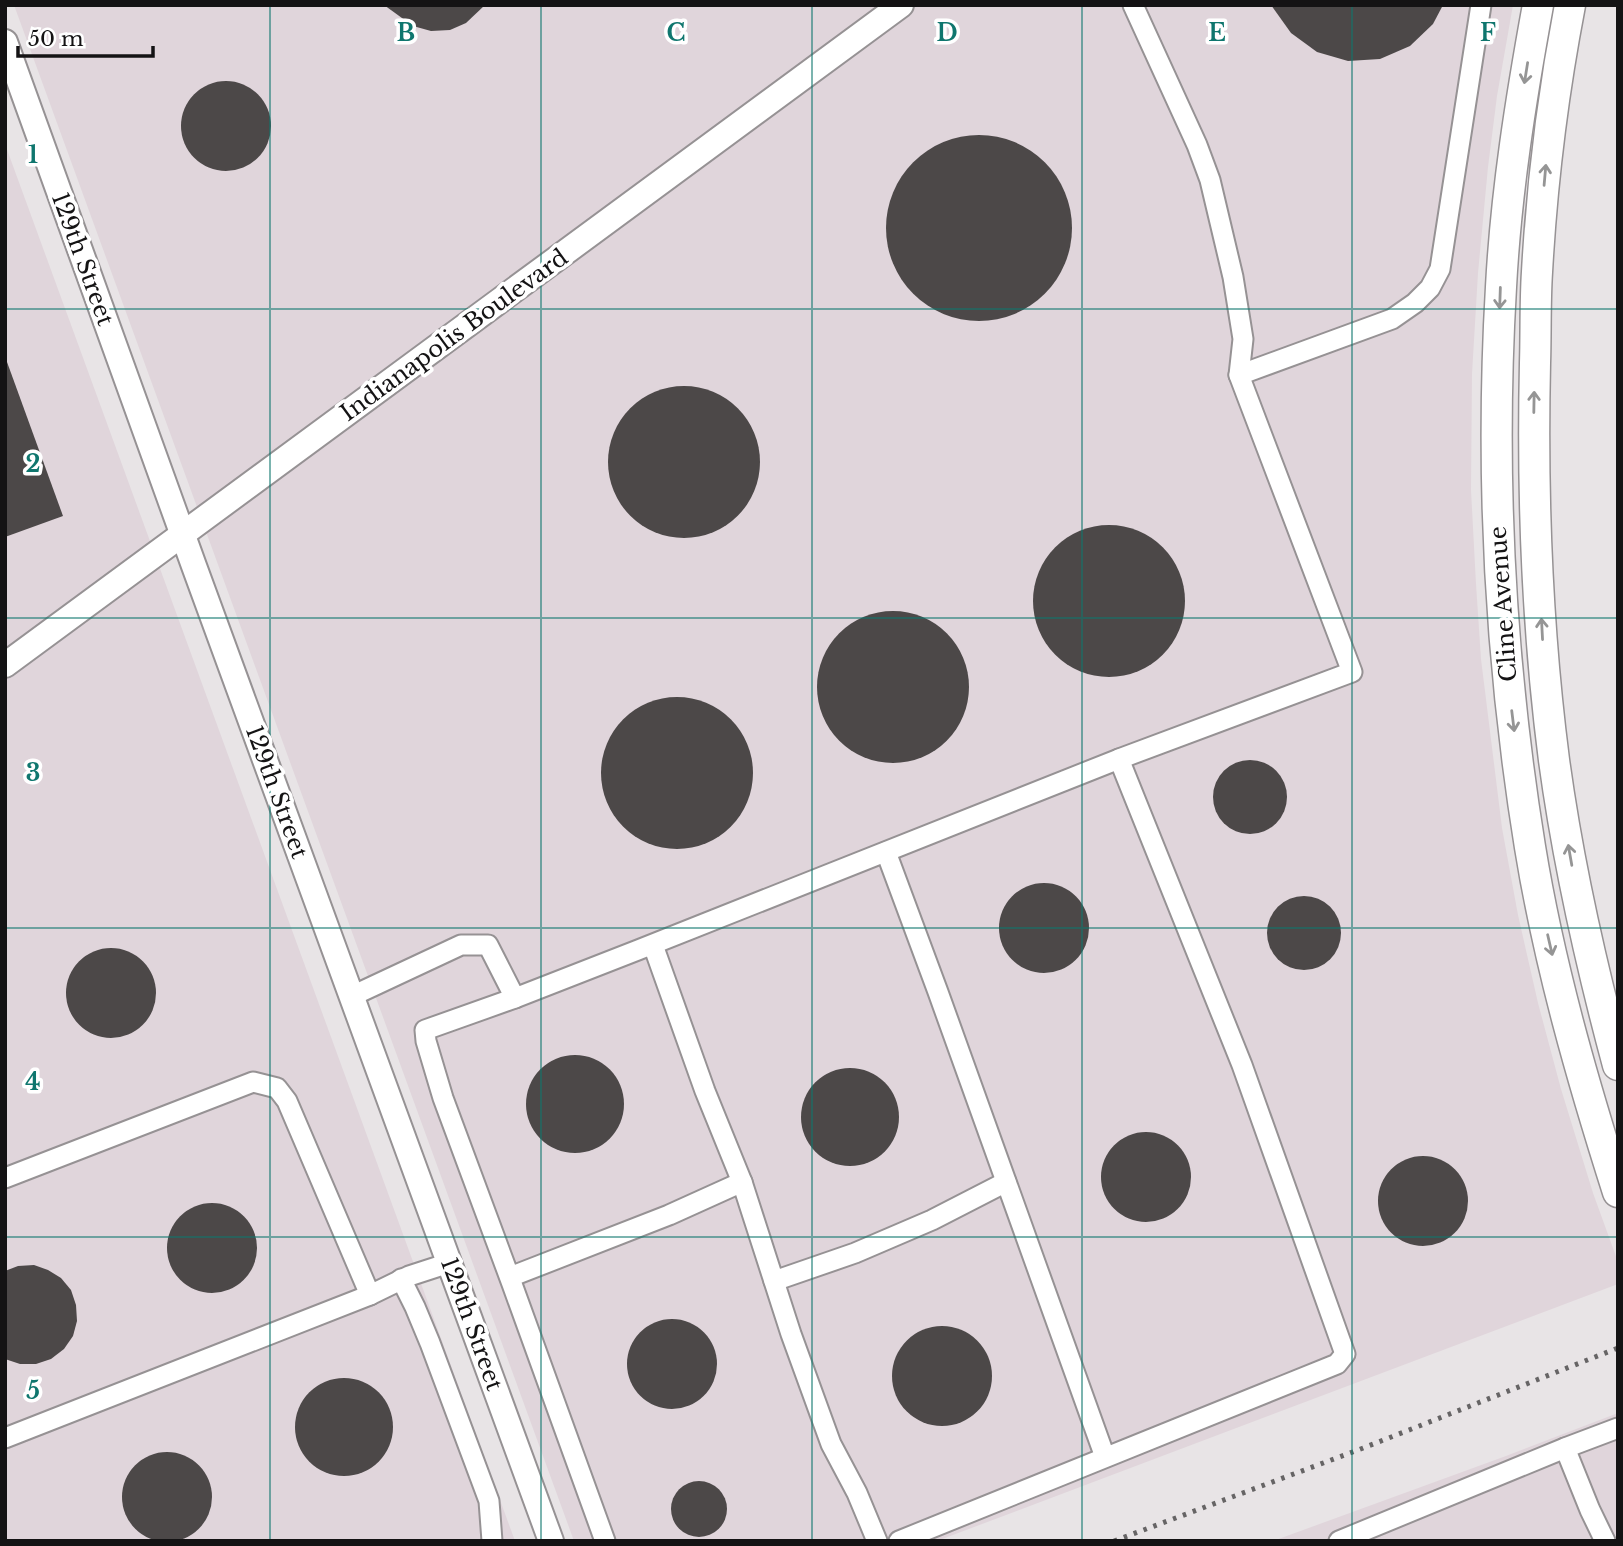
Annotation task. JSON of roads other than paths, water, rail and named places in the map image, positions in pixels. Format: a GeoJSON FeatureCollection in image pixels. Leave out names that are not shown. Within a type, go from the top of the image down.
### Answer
{"type":"FeatureCollection","features":[{"type":"Feature","properties":{"kind":"highway","name":"Cline Avenue"},"geometry":{"type":"LineString","coordinates":[[1538,5],[1517,129],[1501,285],[1496,435],[1503,632],[1530,849],[1564,1004],[1618,1192]]}},
{"type":"Feature","properties":{"kind":"highway","name":"Cline Avenue"},"geometry":{"type":"LineString","coordinates":[[1570,5],[1546,163],[1537,271],[1534,470],[1537,547],[1554,761],[1583,923],[1618,1065]]}},
{"type":"Feature","properties":{"kind":"main road","name":"Indianapolis Boulevard"},"geometry":{"type":"LineString","coordinates":[[5,665],[901,5]]}},
{"type":"Feature","properties":{"kind":"main road","name":"129th Street"},"geometry":{"type":"LineString","coordinates":[[5,42],[551,1541]]}},
{"type":"Feature","properties":{"kind":"lane"},"geometry":{"type":"LineString","coordinates":[[605,1541],[443,1098],[425,1030],[653,945],[1119,759],[1352,672],[1238,374],[1243,339],[1234,276],[1210,180],[1197,145],[1133,5]]}},
{"type":"Feature","properties":{"kind":"lane"},"geometry":{"type":"LineString","coordinates":[[1238,374],[1392,319],[1415,303],[1430,288],[1440,270],[1481,5]]}},
{"type":"Feature","properties":{"kind":"lane"},"geometry":{"type":"LineString","coordinates":[[898,1541],[1337,1364],[1345,1354],[1242,1065],[1119,759]]}},
{"type":"Feature","properties":{"kind":"lane"},"geometry":{"type":"LineString","coordinates":[[886,852],[1105,1457]]}},
{"type":"Feature","properties":{"kind":"lane"},"geometry":{"type":"LineString","coordinates":[[352,996],[461,945],[488,945],[514,998]]}},
{"type":"Feature","properties":{"kind":"lane"},"geometry":{"type":"LineString","coordinates":[[653,945],[705,1091],[742,1182],[791,1334],[831,1444],[877,1541]]}},
{"type":"Feature","properties":{"kind":"lane"},"geometry":{"type":"LineString","coordinates":[[5,1178],[253,1082],[277,1088],[287,1101],[370,1295]]}},
{"type":"Feature","properties":{"kind":"lane"},"geometry":{"type":"LineString","coordinates":[[510,1277],[669,1215],[742,1182]]}},
{"type":"Feature","properties":{"kind":"lane"},"geometry":{"type":"LineString","coordinates":[[774,1281],[855,1253],[919,1226],[1006,1182]]}},
{"type":"Feature","properties":{"kind":"lane"},"geometry":{"type":"LineString","coordinates":[[5,1438],[370,1295],[401,1279],[449,1263]]}},
{"type":"Feature","properties":{"kind":"lane"},"geometry":{"type":"LineString","coordinates":[[401,1279],[430,1343],[489,1501],[492,1541]]}},
{"type":"Feature","properties":{"kind":"lane"},"geometry":{"type":"LineString","coordinates":[[1339,1541],[1618,1428]]}},
{"type":"Feature","properties":{"kind":"lane"},"geometry":{"type":"LineString","coordinates":[[1566,1448],[1605,1541]]}},
{"type":"Feature","properties":{"kind":"railway"},"geometry":{"type":"LineString","coordinates":[[1114,1541],[1358,1450],[1618,1348]]}}]}
